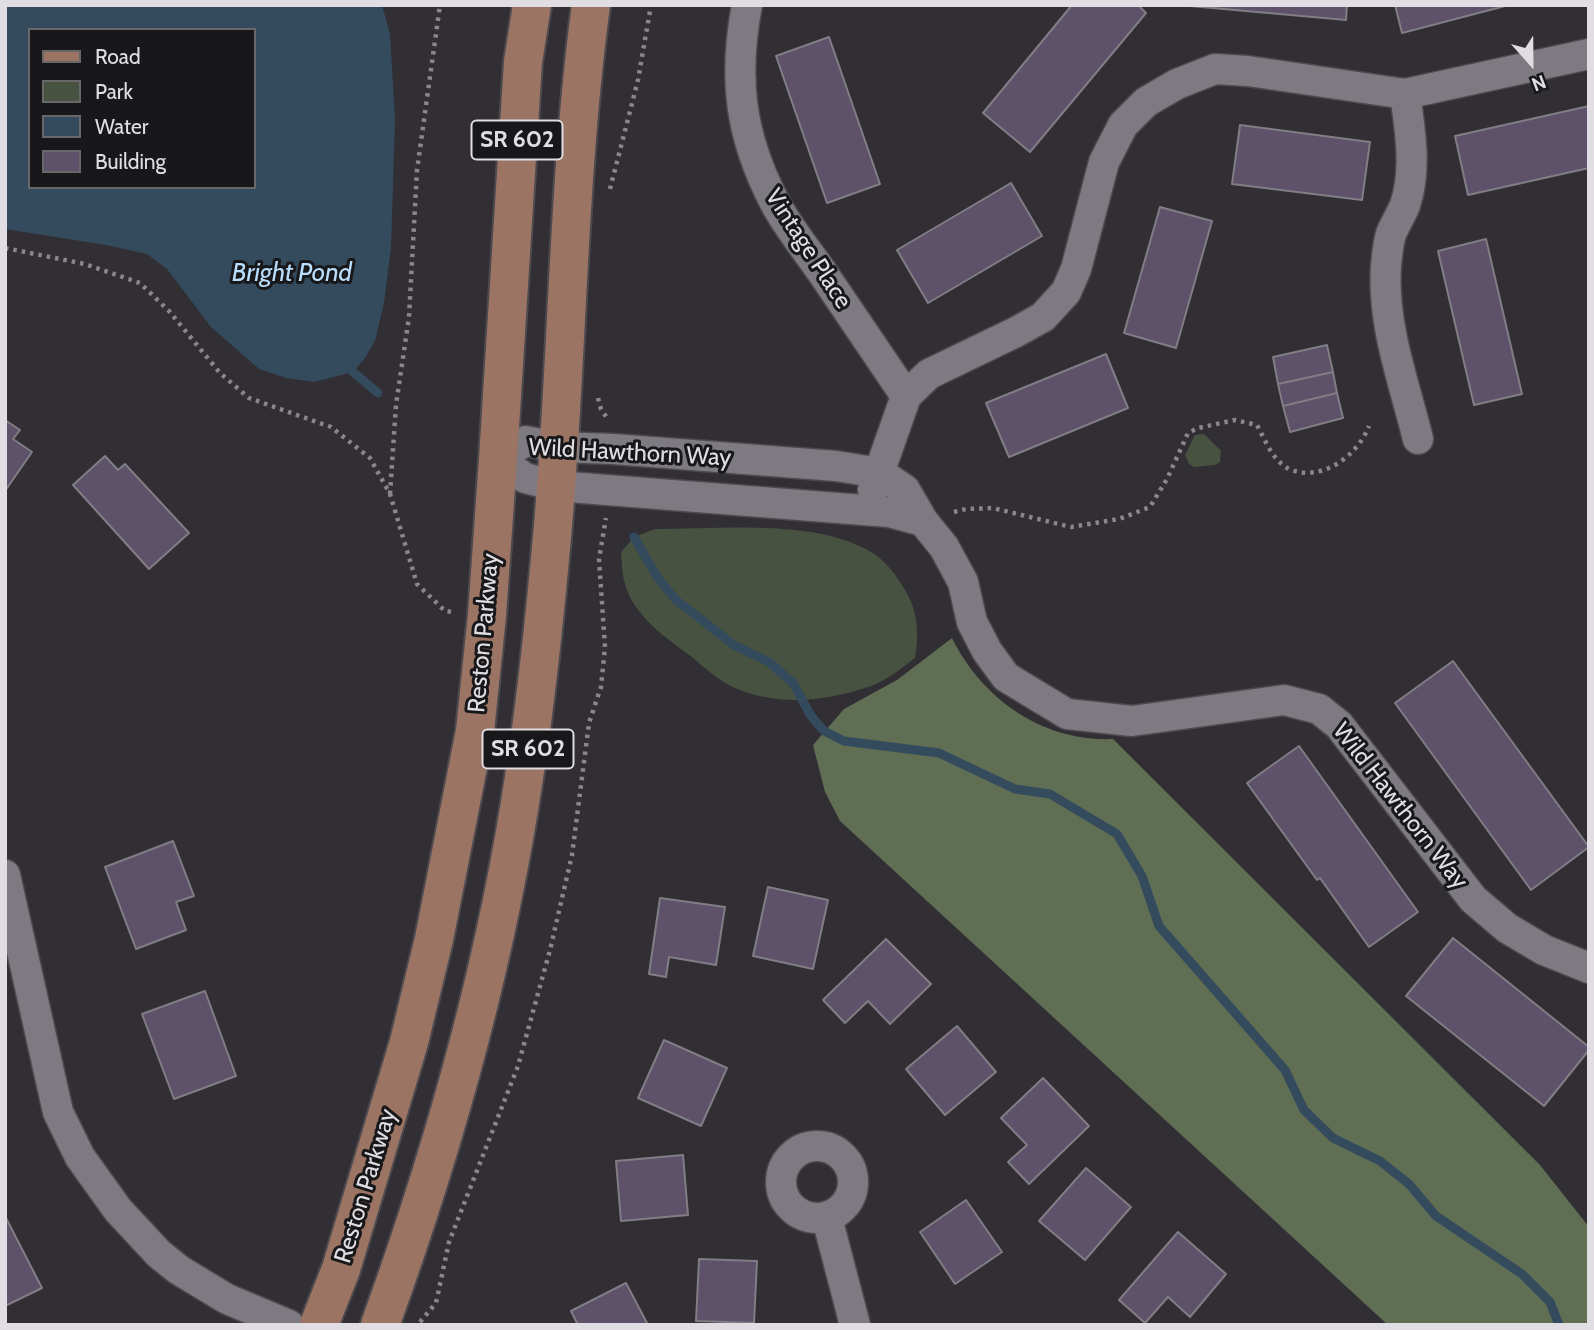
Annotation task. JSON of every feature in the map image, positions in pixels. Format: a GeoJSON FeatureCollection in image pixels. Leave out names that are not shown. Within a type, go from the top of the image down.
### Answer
{"type":"FeatureCollection","features":[{"type":"Feature","properties":{"kind":"main road","name":"Reston Parkway"},"geometry":{"type":"LineString","coordinates":[[318,1325],[341,1269],[409,1042],[434,939],[475,731],[487,615],[521,90],[532,5]]}},
{"type":"Feature","properties":{"kind":"main road","name":"SR 602"},"geometry":{"type":"LineString","coordinates":[[380,1325],[411,1240],[460,1077],[509,867],[536,697],[556,486],[575,156],[591,5]]}},
{"type":"Feature","properties":{"kind":"street","name":"Vintage Place"},"geometry":{"type":"LineString","coordinates":[[747,5],[741,36],[739,85],[745,125],[758,166],[776,204],[906,396]]}},
{"type":"Feature","properties":{"kind":"street"},"geometry":{"type":"LineString","coordinates":[[865,510],[906,396],[929,374],[1043,317],[1066,292],[1076,269],[1104,162],[1123,125],[1146,102],[1177,83],[1215,69],[1248,71],[1405,94],[1589,54]]}},
{"type":"Feature","properties":{"kind":"street"},"geometry":{"type":"LineString","coordinates":[[1405,94],[1411,140],[1411,169],[1405,204],[1390,235],[1386,265],[1386,301],[1390,329],[1418,439]]}},
{"type":"Feature","properties":{"kind":"street","name":"Wild Hawthorn Way"},"geometry":{"type":"LineString","coordinates":[[923,521],[889,512],[556,486],[525,478],[498,459],[524,441],[558,447],[836,466],[880,473],[905,490],[923,521],[944,547],[963,582],[972,622],[987,651],[1006,677],[1067,714],[1099,719],[1132,721],[1284,700],[1319,709],[1339,725],[1473,899],[1516,934],[1544,950],[1589,968]]}},
{"type":"Feature","properties":{"kind":"street"},"geometry":{"type":"LineString","coordinates":[[5,875],[58,1112],[80,1157],[118,1210],[169,1262],[228,1299],[289,1325]]}},
{"type":"Feature","properties":{"kind":"street"},"geometry":{"type":"LineString","coordinates":[[827,1218],[855,1325]]}},
{"type":"Feature","properties":{"kind":"path"},"geometry":{"type":"LineString","coordinates":[[390,495],[396,405],[409,317],[417,170],[440,5]]}},
{"type":"Feature","properties":{"kind":"path"},"geometry":{"type":"LineString","coordinates":[[609,195],[639,80],[651,5]]}},
{"type":"Feature","properties":{"kind":"path"},"geometry":{"type":"LineString","coordinates":[[5,248],[85,264],[140,284],[169,311],[219,373],[249,398],[331,427],[370,458],[390,495],[417,584],[445,611],[487,615]]}},
{"type":"Feature","properties":{"kind":"path"},"geometry":{"type":"LineString","coordinates":[[597,396],[601,409],[614,427],[612,449]]}},
{"type":"Feature","properties":{"kind":"path"},"geometry":{"type":"LineString","coordinates":[[923,521],[966,509],[993,508],[1072,527],[1119,519],[1150,507],[1167,479],[1188,433],[1198,428],[1235,420],[1256,425],[1273,456],[1288,468],[1304,473],[1323,471],[1352,454],[1364,439],[1369,426]]}},
{"type":"Feature","properties":{"kind":"path"},"geometry":{"type":"LineString","coordinates":[[420,1325],[421,1318],[436,1303],[449,1242],[518,1066],[553,938],[572,855],[589,723],[601,687],[605,647],[599,559],[611,491]]}},
{"type":"Feature","properties":{"kind":"green space"},"geometry":{"type":"Polygon","coordinates":[[[1204,434],[1221,451],[1220,462],[1194,467],[1189,464],[1185,455],[1195,435],[1204,434]]]}},
{"type":"Feature","properties":{"kind":"green space"},"geometry":{"type":"Polygon","coordinates":[[[655,529],[791,529],[818,533],[866,549],[889,568],[906,591],[916,618],[915,658],[877,683],[855,691],[820,698],[768,698],[729,685],[660,632],[642,615],[629,595],[623,576],[621,552],[634,537],[655,529]]]}},
{"type":"Feature","properties":{"kind":"green space"},"geometry":{"type":"Polygon","coordinates":[[[952,638],[980,680],[998,698],[1018,712],[1063,733],[1087,738],[1113,739],[1540,1165],[1589,1227],[1589,1325],[1388,1325],[840,821],[825,792],[813,745],[844,709],[897,680],[952,638]]]}},
{"type":"Feature","properties":{"kind":"water","name":"Bright Pond"},"geometry":{"type":"Polygon","coordinates":[[[5,5],[382,5],[390,34],[395,118],[391,248],[384,303],[375,341],[353,372],[314,382],[286,378],[259,369],[211,327],[167,269],[147,254],[5,229],[5,5]]]}},
{"type":"Feature","properties":{"kind":"building"},"geometry":{"type":"Polygon","coordinates":[[[1072,5],[1138,5],[1146,13],[1030,152],[983,113],[1072,5]]]}},
{"type":"Feature","properties":{"kind":"building"},"geometry":{"type":"Polygon","coordinates":[[[1179,5],[1347,5],[1346,20],[1179,5]]]}},
{"type":"Feature","properties":{"kind":"building"},"geometry":{"type":"Polygon","coordinates":[[[1395,5],[1509,5],[1402,33],[1395,5]]]}},
{"type":"Feature","properties":{"kind":"building"},"geometry":{"type":"Polygon","coordinates":[[[829,37],[880,184],[827,203],[776,56],[829,37]]]}},
{"type":"Feature","properties":{"kind":"building"},"geometry":{"type":"Polygon","coordinates":[[[1589,106],[1589,168],[1468,195],[1455,136],[1589,106]]]}},
{"type":"Feature","properties":{"kind":"building"},"geometry":{"type":"Polygon","coordinates":[[[1240,125],[1370,142],[1362,200],[1232,184],[1240,125]]]}},
{"type":"Feature","properties":{"kind":"building"},"geometry":{"type":"Polygon","coordinates":[[[1011,183],[1042,236],[928,303],[897,250],[1011,183]]]}},
{"type":"Feature","properties":{"kind":"building"},"geometry":{"type":"Polygon","coordinates":[[[1160,207],[1212,221],[1176,348],[1124,333],[1160,207]]]}},
{"type":"Feature","properties":{"kind":"building"},"geometry":{"type":"Polygon","coordinates":[[[1486,239],[1522,394],[1474,405],[1438,251],[1486,239]]]}},
{"type":"Feature","properties":{"kind":"building"},"geometry":{"type":"Polygon","coordinates":[[[1327,345],[1333,372],[1278,384],[1273,357],[1327,345]]]}},
{"type":"Feature","properties":{"kind":"building"},"geometry":{"type":"Polygon","coordinates":[[[1106,354],[1128,408],[1009,457],[986,403],[1106,354]]]}},
{"type":"Feature","properties":{"kind":"building"},"geometry":{"type":"Polygon","coordinates":[[[1333,372],[1337,393],[1283,406],[1278,384],[1333,372]]]}},
{"type":"Feature","properties":{"kind":"building"},"geometry":{"type":"Polygon","coordinates":[[[1337,393],[1343,418],[1290,432],[1283,406],[1337,393]]]}},
{"type":"Feature","properties":{"kind":"building"},"geometry":{"type":"Polygon","coordinates":[[[5,420],[20,430],[13,439],[32,452],[5,491],[5,420]]]}},
{"type":"Feature","properties":{"kind":"building"},"geometry":{"type":"Polygon","coordinates":[[[105,456],[118,470],[125,464],[189,533],[149,569],[73,485],[105,456]]]}},
{"type":"Feature","properties":{"kind":"building"},"geometry":{"type":"Polygon","coordinates":[[[1453,661],[1589,847],[1531,890],[1395,703],[1453,661]]]}},
{"type":"Feature","properties":{"kind":"building"},"geometry":{"type":"Polygon","coordinates":[[[1299,746],[1418,912],[1369,947],[1247,783],[1299,746]]]}},
{"type":"Feature","properties":{"kind":"building"},"geometry":{"type":"Polygon","coordinates":[[[173,841],[194,896],[176,902],[186,930],[136,949],[105,867],[173,841]]]}},
{"type":"Feature","properties":{"kind":"building"},"geometry":{"type":"Polygon","coordinates":[[[768,887],[828,900],[813,969],[753,956],[768,887]]]}},
{"type":"Feature","properties":{"kind":"building"},"geometry":{"type":"Polygon","coordinates":[[[660,898],[725,907],[716,965],[669,957],[666,977],[649,974],[660,898]]]}},
{"type":"Feature","properties":{"kind":"building"},"geometry":{"type":"Polygon","coordinates":[[[1453,938],[1589,1047],[1544,1106],[1406,996],[1453,938]]]}},
{"type":"Feature","properties":{"kind":"building"},"geometry":{"type":"Polygon","coordinates":[[[886,939],[931,984],[890,1024],[868,1001],[845,1023],[823,1000],[886,939]]]}},
{"type":"Feature","properties":{"kind":"building"},"geometry":{"type":"Polygon","coordinates":[[[205,991],[236,1076],[174,1099],[142,1014],[205,991]]]}},
{"type":"Feature","properties":{"kind":"building"},"geometry":{"type":"Polygon","coordinates":[[[957,1026],[996,1072],[945,1115],[906,1069],[957,1026]]]}},
{"type":"Feature","properties":{"kind":"building"},"geometry":{"type":"Polygon","coordinates":[[[664,1040],[727,1068],[701,1126],[638,1098],[664,1040]]]}},
{"type":"Feature","properties":{"kind":"building"},"geometry":{"type":"Polygon","coordinates":[[[1043,1078],[1089,1126],[1029,1184],[1008,1162],[1027,1145],[1001,1118],[1043,1078]]]}},
{"type":"Feature","properties":{"kind":"building"},"geometry":{"type":"Polygon","coordinates":[[[683,1155],[688,1215],[621,1221],[616,1161],[683,1155]]]}},
{"type":"Feature","properties":{"kind":"building"},"geometry":{"type":"Polygon","coordinates":[[[1086,1168],[1131,1207],[1085,1260],[1039,1221],[1086,1168]]]}},
{"type":"Feature","properties":{"kind":"building"},"geometry":{"type":"Polygon","coordinates":[[[966,1200],[1002,1252],[955,1284],[920,1232],[966,1200]]]}},
{"type":"Feature","properties":{"kind":"building"},"geometry":{"type":"Polygon","coordinates":[[[5,1216],[42,1288],[5,1306],[5,1216]]]}},
{"type":"Feature","properties":{"kind":"building"},"geometry":{"type":"Polygon","coordinates":[[[1178,1232],[1226,1274],[1190,1317],[1168,1297],[1145,1323],[1119,1300],[1178,1232]]]}},
{"type":"Feature","properties":{"kind":"building"},"geometry":{"type":"Polygon","coordinates":[[[699,1259],[757,1261],[754,1323],[696,1321],[699,1259]]]}},
{"type":"Feature","properties":{"kind":"building"},"geometry":{"type":"Polygon","coordinates":[[[626,1283],[648,1325],[578,1325],[571,1311],[626,1283]]]}},
{"type":"Feature","properties":{"kind":"waterway"},"geometry":{"type":"LineString","coordinates":[[353,372],[378,393]]}},
{"type":"Feature","properties":{"kind":"waterway"},"geometry":{"type":"LineString","coordinates":[[634,537],[657,577],[676,600],[734,645],[769,662],[793,683],[811,716],[824,731],[844,741],[939,753],[1015,789],[1050,794],[1117,834],[1142,876],[1159,926],[1285,1070],[1304,1110],[1333,1138],[1380,1161],[1409,1184],[1436,1216],[1522,1274],[1550,1302],[1559,1325]]}}]}
